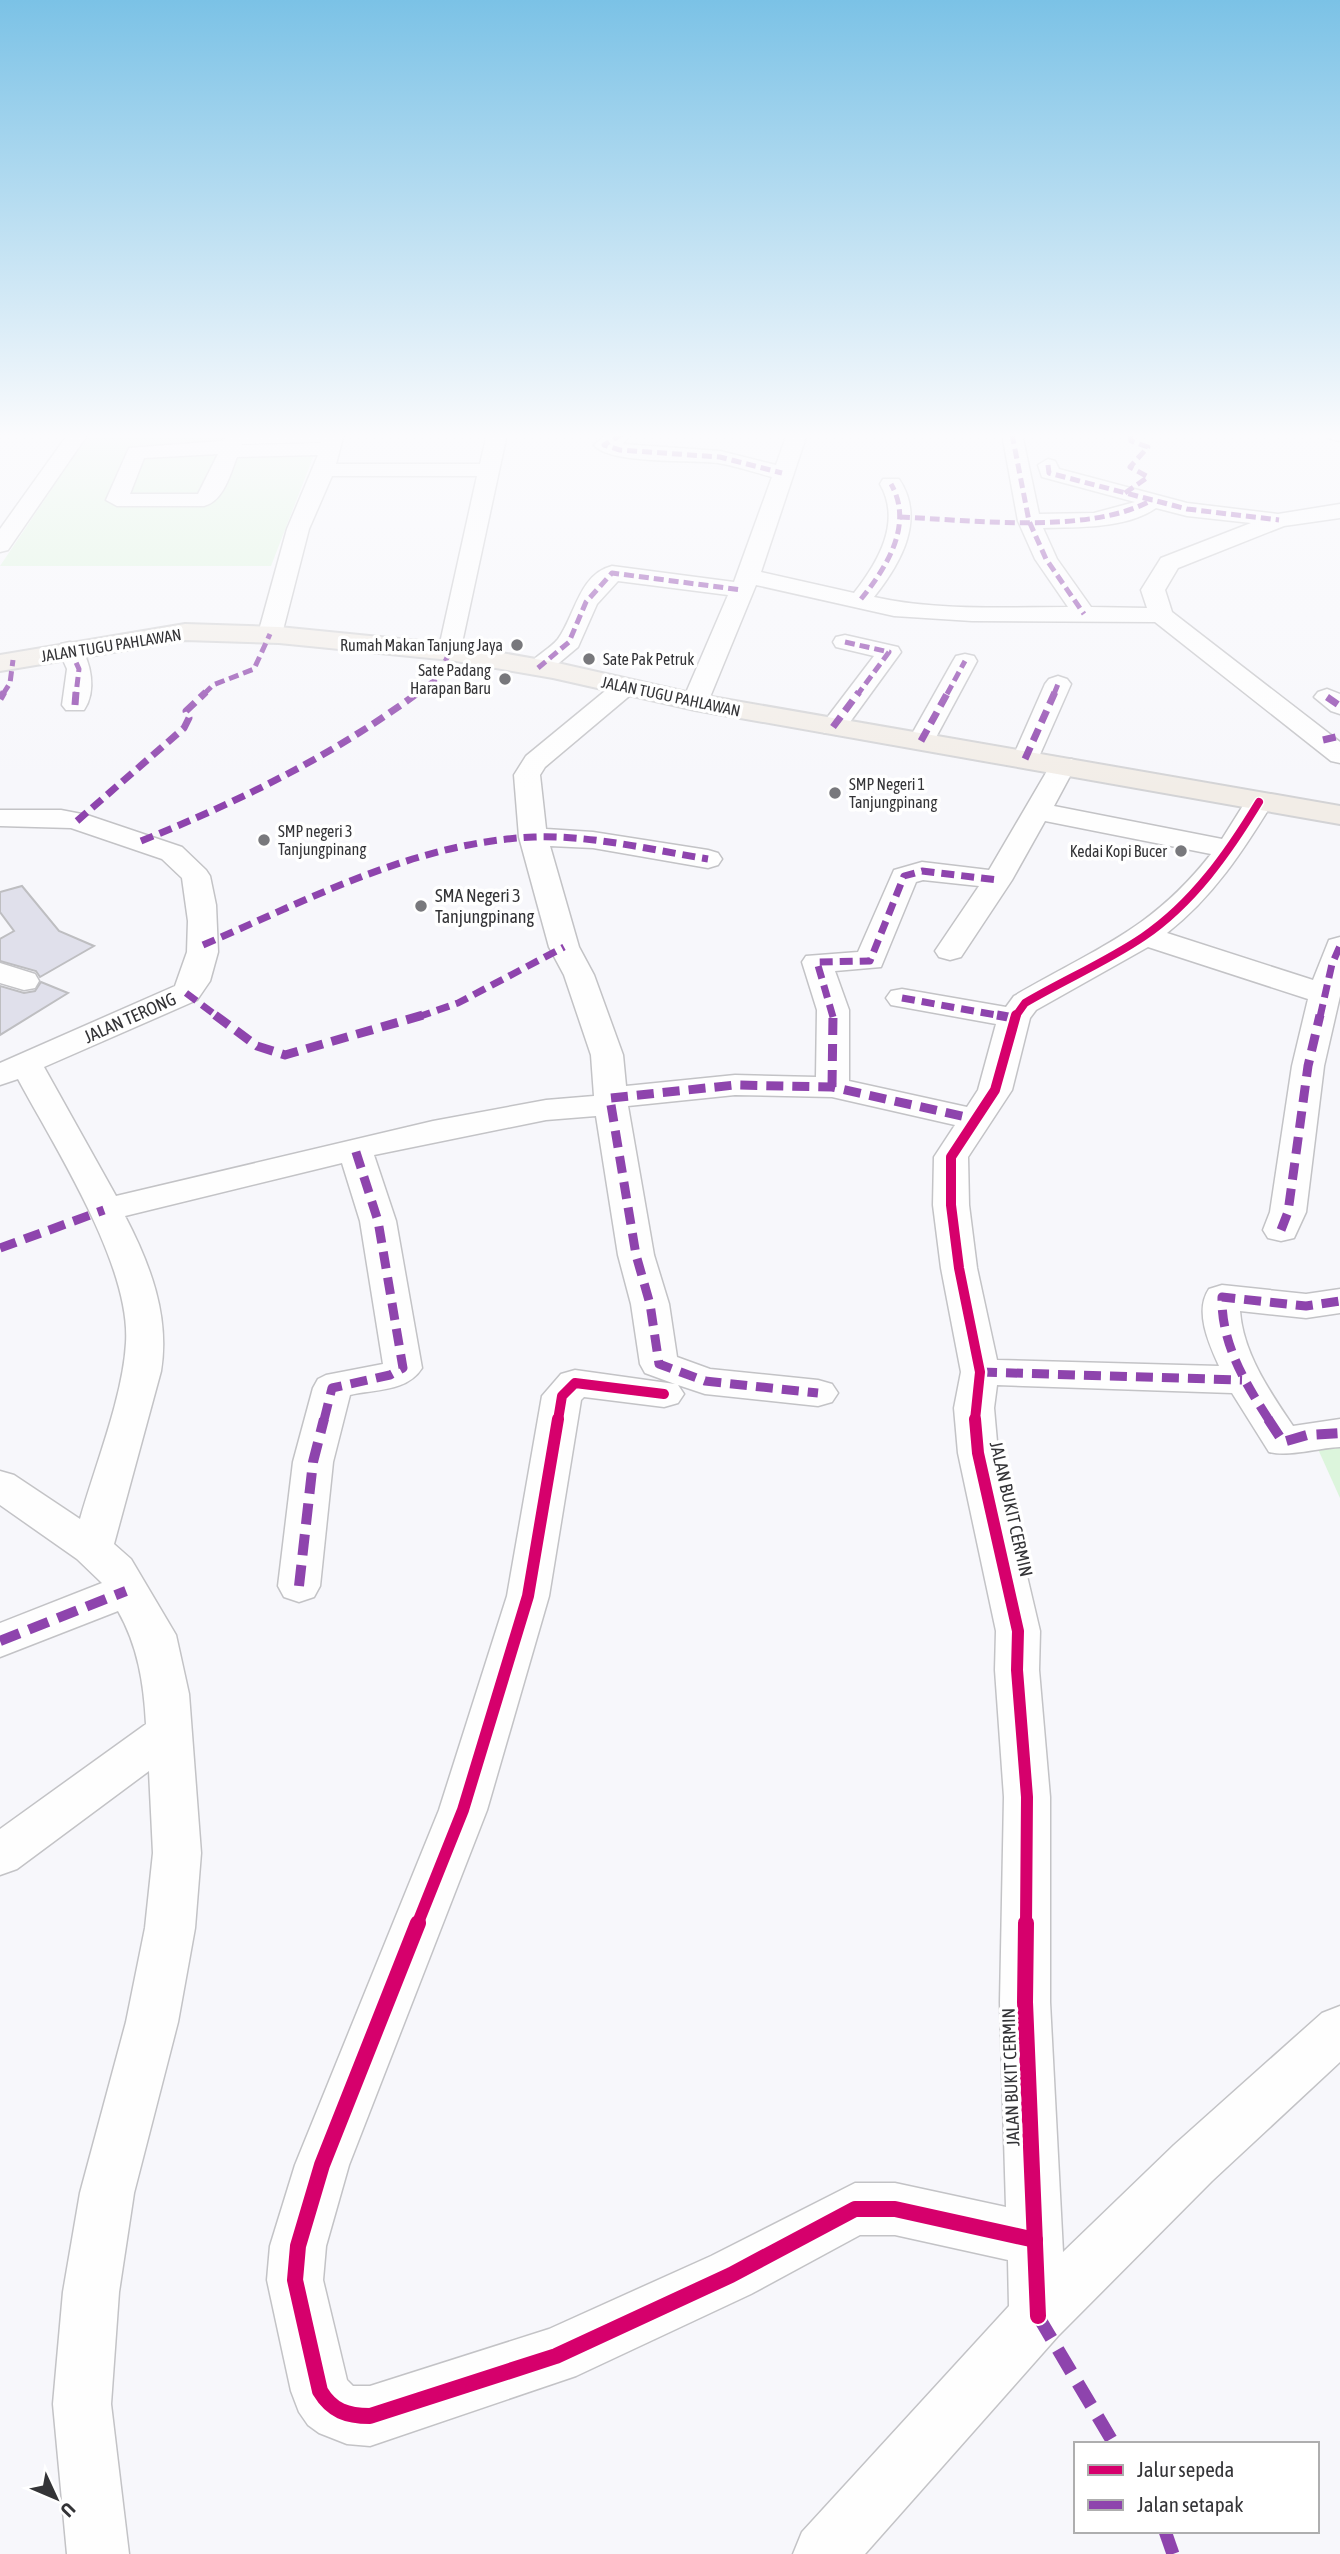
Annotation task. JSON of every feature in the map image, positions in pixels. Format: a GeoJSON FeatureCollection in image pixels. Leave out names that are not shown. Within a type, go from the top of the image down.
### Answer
{"type":"FeatureCollection","features":[{"type":"Feature","properties":{"kind":"main road","name":"JALAN TUGU PAHLAWAN"},"geometry":{"type":"LineString","coordinates":[[0,663],[75,640],[185,632],[270,634],[450,652],[695,702],[1340,814]]}},
{"type":"Feature","properties":{"kind":"street"},"geometry":{"type":"LineString","coordinates":[[270,634],[292,553]]}},
{"type":"Feature","properties":{"kind":"street"},"geometry":{"type":"LineString","coordinates":[[450,652],[472,553]]}},
{"type":"Feature","properties":{"kind":"street"},"geometry":{"type":"LineString","coordinates":[[695,702],[755,553]]}},
{"type":"Feature","properties":{"kind":"street"},"geometry":{"type":"LineString","coordinates":[[861,599],[879,575],[888,553]]}},
{"type":"Feature","properties":{"kind":"street"},"geometry":{"type":"LineString","coordinates":[[1044,553],[1084,614]]}},
{"type":"Feature","properties":{"kind":"street"},"geometry":{"type":"LineString","coordinates":[[1195,553],[1170,563],[1153,590],[1161,615],[1334,744]]}},
{"type":"Feature","properties":{"kind":"street"},"geometry":{"type":"LineString","coordinates":[[538,668],[569,642],[586,602],[612,573],[745,583],[861,599],[869,605],[928,612],[1161,615]]}},
{"type":"Feature","properties":{"kind":"street"},"geometry":{"type":"LineString","coordinates":[[75,640],[79,669],[75,705]]}},
{"type":"Feature","properties":{"kind":"street"},"geometry":{"type":"LineString","coordinates":[[833,727],[889,652],[845,642]]}},
{"type":"Feature","properties":{"kind":"street"},"geometry":{"type":"LineString","coordinates":[[921,741],[950,694],[965,661]]}},
{"type":"Feature","properties":{"kind":"street"},"geometry":{"type":"LineString","coordinates":[[1026,759],[1058,684]]}},
{"type":"Feature","properties":{"kind":"street"},"geometry":{"type":"LineString","coordinates":[[625,687],[535,762],[527,775],[533,837],[564,947],[579,975],[607,1055],[611,1101],[636,1255],[650,1304],[659,1364],[705,1381],[818,1393]]}},
{"type":"Feature","properties":{"kind":"street"},"geometry":{"type":"LineString","coordinates":[[950,951],[998,880],[1063,765]]}},
{"type":"Feature","properties":{"kind":"street"},"geometry":{"type":"LineString","coordinates":[[902,998],[1014,1018],[1025,1003],[1144,936],[1182,906],[1231,849],[1259,802]]}},
{"type":"Feature","properties":{"kind":"street"},"geometry":{"type":"LineString","coordinates":[[1038,811],[1231,849]]}},
{"type":"Feature","properties":{"kind":"street","name":"JALAN TERONG"},"geometry":{"type":"LineString","coordinates":[[0,818],[61,818],[77,821],[172,853],[197,876],[201,905],[203,945],[193,985],[186,993],[13,1070]]}},
{"type":"Feature","properties":{"kind":"street"},"geometry":{"type":"LineString","coordinates":[[533,837],[593,840],[708,859]]}},
{"type":"Feature","properties":{"kind":"street"},"geometry":{"type":"LineString","coordinates":[[832,1087],[833,1010],[817,962],[870,961],[907,874],[922,871],[998,880]]}},
{"type":"Feature","properties":{"kind":"street"},"geometry":{"type":"LineString","coordinates":[[1144,936],[1324,995]]}},
{"type":"Feature","properties":{"kind":"street"},"geometry":{"type":"LineString","coordinates":[[1281,1230],[1288,1212],[1308,1066],[1324,995],[1340,946]]}},
{"type":"Feature","properties":{"kind":"street","name":"JALAN BUKIT CERMIN"},"geometry":{"type":"LineString","coordinates":[[1014,1018],[995,1090],[951,1157],[951,1205],[959,1268],[980,1372],[974,1408],[978,1453],[1009,1580],[1018,1631],[1017,1671],[1027,1797],[1025,2002],[1038,2316]]}},
{"type":"Feature","properties":{"kind":"street"},"geometry":{"type":"LineString","coordinates":[[13,1070],[104,1210],[130,1272],[144,1318],[146,1347],[142,1371],[92,1548]]}},
{"type":"Feature","properties":{"kind":"street"},"geometry":{"type":"LineString","coordinates":[[104,1210],[355,1149],[546,1110],[734,1085],[832,1087],[975,1119]]}},
{"type":"Feature","properties":{"kind":"street"},"geometry":{"type":"LineString","coordinates":[[299,1586],[313,1462],[332,1388],[344,1381],[395,1374],[403,1368],[378,1221],[355,1149]]}},
{"type":"Feature","properties":{"kind":"street"},"geometry":{"type":"LineString","coordinates":[[1340,1301],[1307,1306],[1222,1297],[1219,1314],[1242,1380],[1283,1442],[1307,1435],[1340,1433]]}},
{"type":"Feature","properties":{"kind":"street"},"geometry":{"type":"LineString","coordinates":[[980,1372],[1242,1380]]}},
{"type":"Feature","properties":{"kind":"street"},"geometry":{"type":"LineString","coordinates":[[664,1394],[575,1382],[562,1396],[528,1596],[467,1797],[322,2165],[298,2246],[295,2280],[320,2391],[337,2413],[370,2416],[556,2356],[731,2275],[855,2209],[895,2209],[1035,2240]]}},
{"type":"Feature","properties":{"kind":"street"},"geometry":{"type":"LineString","coordinates":[[0,1485],[92,1548],[116,1570],[154,1635],[167,1694],[177,1853],[170,1928],[152,2022],[107,2193],[92,2292],[82,2404],[98,2554]]}},
{"type":"Feature","properties":{"kind":"street"},"geometry":{"type":"LineString","coordinates":[[0,1641],[126,1591]]}},
{"type":"Feature","properties":{"kind":"street"},"geometry":{"type":"LineString","coordinates":[[0,1855],[170,1731]]}},
{"type":"Feature","properties":{"kind":"street"},"geometry":{"type":"LineString","coordinates":[[824,2554],[1038,2316],[1193,2163],[1340,2029]]}},
{"type":"Feature","properties":{"kind":"green space"},"geometry":{"type":"Polygon","coordinates":[[[9,553],[276,553],[271,566],[0,566],[9,553]]]}},
{"type":"Feature","properties":{"kind":"green space"},"geometry":{"type":"Polygon","coordinates":[[[1340,1433],[1340,1498],[1313,1438],[1340,1433]]]}},
{"type":"Feature","properties":{"kind":"building"},"geometry":{"type":"Polygon","coordinates":[[[22,886],[59,931],[94,946],[40,977],[36,971],[0,961],[0,939],[14,931],[0,912],[0,892],[22,886]]]}},
{"type":"Feature","properties":{"kind":"building"},"geometry":{"type":"Polygon","coordinates":[[[41,982],[68,993],[0,1035],[0,986],[24,993],[35,991],[41,982]]]}},
{"type":"Feature","properties":{"kind":"marked path"},"geometry":{"type":"LineString","coordinates":[[861,599],[891,553]]}},
{"type":"Feature","properties":{"kind":"marked path"},"geometry":{"type":"LineString","coordinates":[[1043,553],[1084,614]]}},
{"type":"Feature","properties":{"kind":"marked path"},"geometry":{"type":"LineString","coordinates":[[538,668],[569,642],[586,602],[612,573],[742,590]]}},
{"type":"Feature","properties":{"kind":"marked path"},"geometry":{"type":"LineString","coordinates":[[77,821],[184,728],[189,718],[186,711],[213,685],[254,669],[270,634]]}},
{"type":"Feature","properties":{"kind":"marked path"},"geometry":{"type":"LineString","coordinates":[[833,727],[889,652],[845,642]]}},
{"type":"Feature","properties":{"kind":"marked path"},"geometry":{"type":"LineString","coordinates":[[70,649],[79,669],[75,705]]}},
{"type":"Feature","properties":{"kind":"marked path"},"geometry":{"type":"LineString","coordinates":[[141,841],[232,804],[385,717],[436,679],[450,652]]}},
{"type":"Feature","properties":{"kind":"marked path"},"geometry":{"type":"LineString","coordinates":[[0,699],[10,683],[13,660]]}},
{"type":"Feature","properties":{"kind":"marked path"},"geometry":{"type":"LineString","coordinates":[[921,741],[965,661]]}},
{"type":"Feature","properties":{"kind":"marked path"},"geometry":{"type":"LineString","coordinates":[[1025,759],[1058,684]]}},
{"type":"Feature","properties":{"kind":"marked path"},"geometry":{"type":"LineString","coordinates":[[1327,697],[1340,706]]}},
{"type":"Feature","properties":{"kind":"marked path"},"geometry":{"type":"LineString","coordinates":[[1323,740],[1340,736]]}},
{"type":"Feature","properties":{"kind":"marked path"},"geometry":{"type":"LineString","coordinates":[[203,945],[388,865],[492,842],[534,837],[572,838],[708,859]]}},
{"type":"Feature","properties":{"kind":"marked path"},"geometry":{"type":"LineString","coordinates":[[832,1087],[833,1010],[817,962],[870,961],[904,876],[922,871],[998,880]]}},
{"type":"Feature","properties":{"kind":"marked path"},"geometry":{"type":"LineString","coordinates":[[1281,1230],[1288,1212],[1297,1158],[1308,1066],[1332,964],[1340,946]]}},
{"type":"Feature","properties":{"kind":"marked path"},"geometry":{"type":"LineString","coordinates":[[186,993],[257,1046],[285,1055],[385,1028],[458,1003],[564,947]]}},
{"type":"Feature","properties":{"kind":"marked path"},"geometry":{"type":"LineString","coordinates":[[902,998],[1014,1018]]}},
{"type":"Feature","properties":{"kind":"marked path"},"geometry":{"type":"LineString","coordinates":[[611,1098],[735,1085],[832,1087],[975,1119]]}},
{"type":"Feature","properties":{"kind":"marked path"},"geometry":{"type":"LineString","coordinates":[[611,1105],[636,1255],[650,1304],[659,1364],[705,1381],[818,1393]]}},
{"type":"Feature","properties":{"kind":"marked path"},"geometry":{"type":"LineString","coordinates":[[299,1586],[313,1462],[332,1388],[349,1382],[380,1378],[403,1368],[378,1221],[355,1149]]}},
{"type":"Feature","properties":{"kind":"marked path"},"geometry":{"type":"LineString","coordinates":[[0,1248],[104,1210]]}},
{"type":"Feature","properties":{"kind":"marked path"},"geometry":{"type":"LineString","coordinates":[[1340,1301],[1306,1306],[1222,1297],[1225,1333],[1232,1353],[1262,1410],[1283,1442],[1307,1435],[1340,1433]]}},
{"type":"Feature","properties":{"kind":"marked path"},"geometry":{"type":"LineString","coordinates":[[980,1372],[1242,1380]]}},
{"type":"Feature","properties":{"kind":"marked path"},"geometry":{"type":"LineString","coordinates":[[0,1641],[126,1591]]}},
{"type":"Feature","properties":{"kind":"marked path"},"geometry":{"type":"LineString","coordinates":[[1038,2316],[1113,2442]]}},
{"type":"Feature","properties":{"kind":"marked path"},"geometry":{"type":"LineString","coordinates":[[1166,2533],[1173,2554]]}},
{"type":"Feature","properties":{"kind":"cycle path"},"geometry":{"type":"LineString","coordinates":[[1038,2316],[1025,2002],[1027,1797],[1017,1670],[1018,1631],[1009,1580],[978,1453],[974,1408],[980,1372],[959,1268],[951,1205],[951,1157],[995,1090],[1014,1018],[1025,1003],[1117,953],[1164,921],[1210,874],[1259,802]]}},
{"type":"Feature","properties":{"kind":"cycle path"},"geometry":{"type":"LineString","coordinates":[[664,1394],[575,1383],[562,1396],[528,1596],[463,1810],[322,2165],[298,2246],[295,2280],[320,2391],[334,2409],[354,2416],[370,2416],[556,2356],[731,2275],[855,2209],[895,2209],[1035,2240]]}},
{"type":"Feature","properties":{"kind":"place","name":"Rumah Makan Tanjung Jaya"},"geometry":{"type":"Point","coordinates":[517,645]}},
{"type":"Feature","properties":{"kind":"place","name":"Sate Pak Petruk"},"geometry":{"type":"Point","coordinates":[589,659]}},
{"type":"Feature","properties":{"kind":"place","name":"Sate Padang Harapan Baru"},"geometry":{"type":"Point","coordinates":[505,679]}},
{"type":"Feature","properties":{"kind":"place","name":"SMP Negeri 1 Tanjungpinang"},"geometry":{"type":"Point","coordinates":[835,793]}},
{"type":"Feature","properties":{"kind":"place","name":"SMP negeri 3 Tanjungpinang"},"geometry":{"type":"Point","coordinates":[264,840]}},
{"type":"Feature","properties":{"kind":"place","name":"Kedai Kopi Bucer"},"geometry":{"type":"Point","coordinates":[1181,851]}},
{"type":"Feature","properties":{"kind":"place","name":"SMA Negeri 3 Tanjungpinang"},"geometry":{"type":"Point","coordinates":[421,906]}}]}
